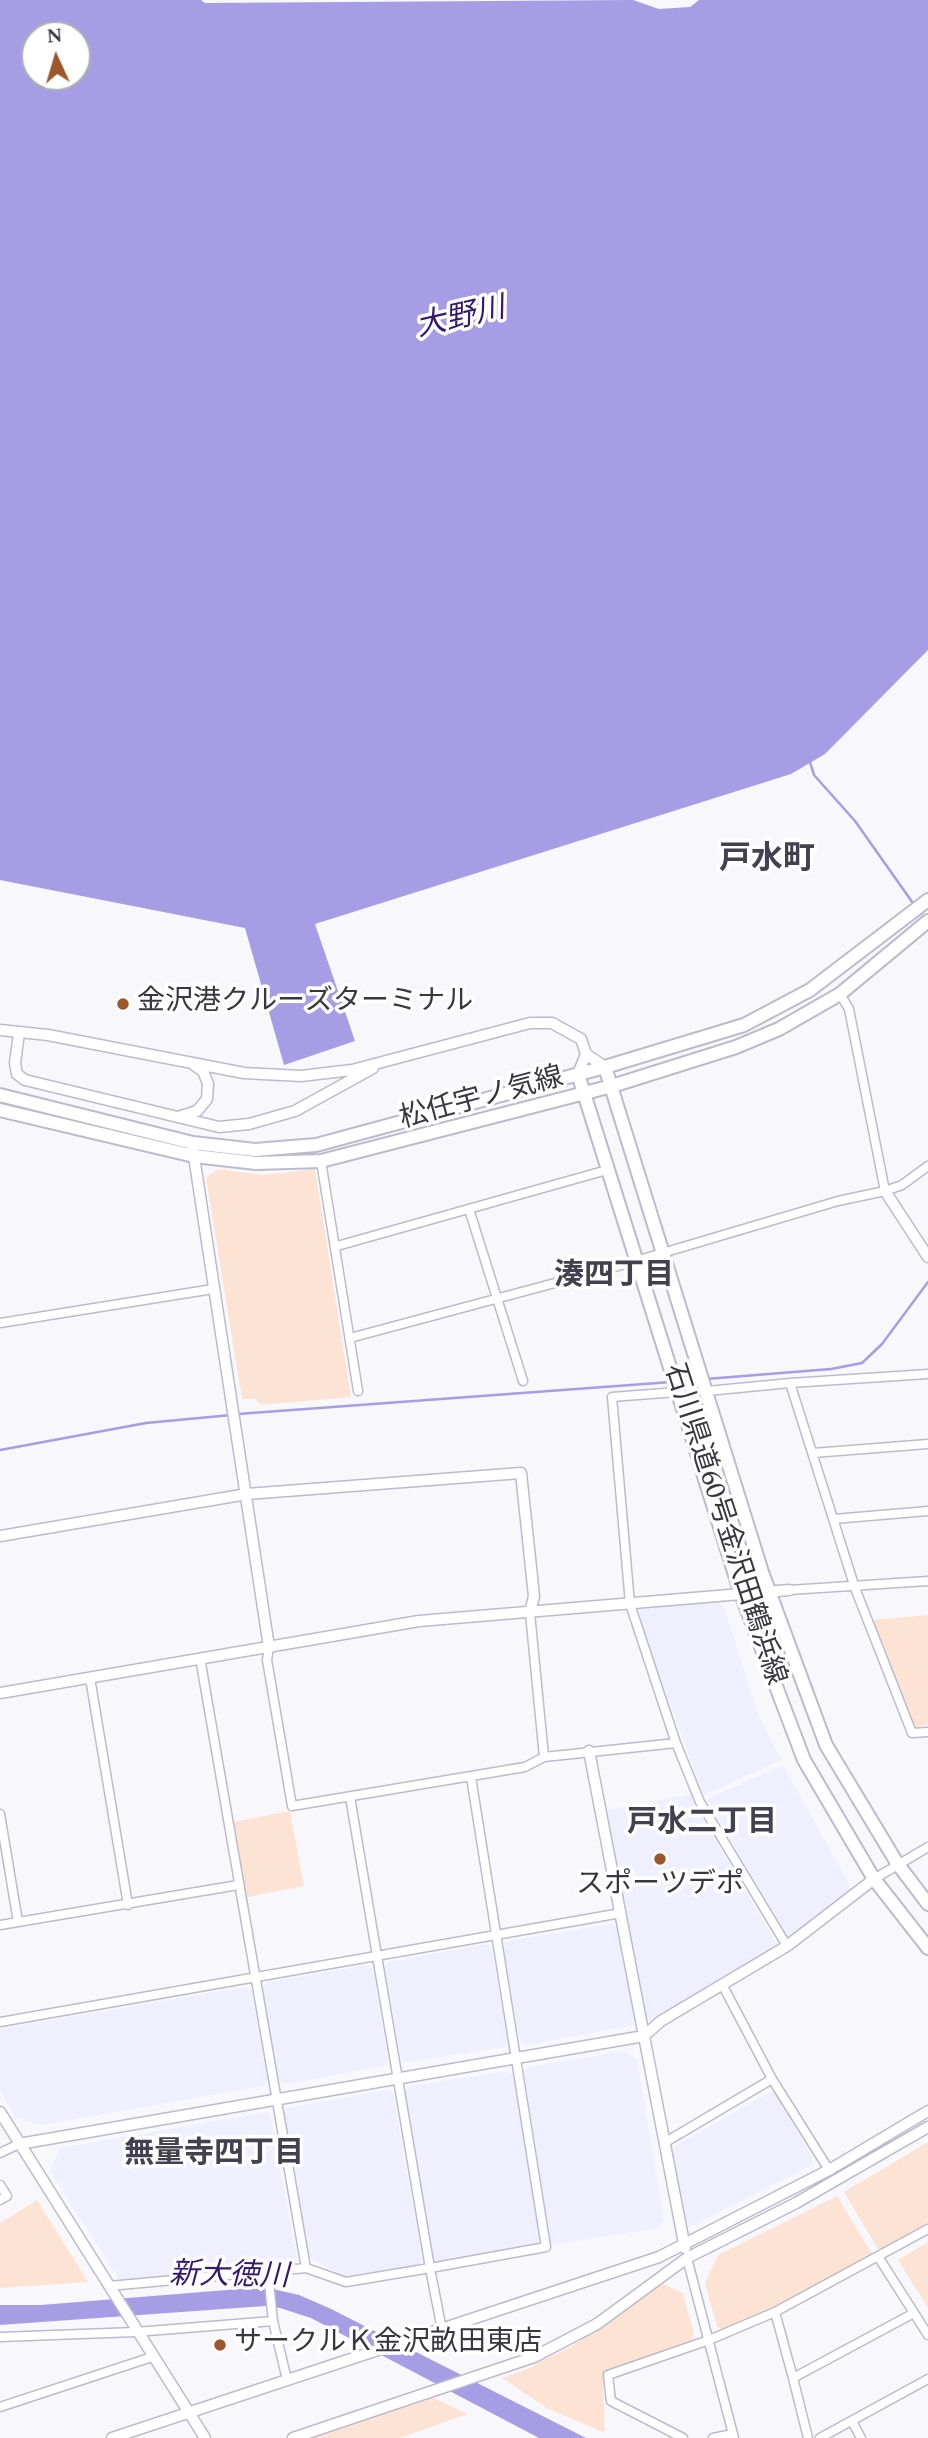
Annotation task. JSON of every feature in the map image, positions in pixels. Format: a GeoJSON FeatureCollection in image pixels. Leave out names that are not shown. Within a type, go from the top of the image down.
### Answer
{"type":"FeatureCollection","features":[{"type":"Feature","properties":{"kind":"main road","name":"松任宇ノ気線"},"geometry":{"type":"LineString","coordinates":[[0,1095],[193,1150],[255,1150],[316,1145],[605,1067],[744,1025],[786,1005],[927,901]]}},
{"type":"Feature","properties":{"kind":"main road","name":"松任宇ノ気線"},"geometry":{"type":"LineString","coordinates":[[0,1110],[256,1163],[321,1161],[612,1086],[736,1047],[779,1029],[840,994],[925,924]]}},
{"type":"Feature","properties":{"kind":"main road","name":"石川県道60号金沢田鶴浜線"},"geometry":{"type":"LineString","coordinates":[[605,1067],[768,1591],[826,1745],[897,1863],[928,1905]]}},
{"type":"Feature","properties":{"kind":"main road","name":"石川県道60号金沢田鶴浜線"},"geometry":{"type":"LineString","coordinates":[[579,1074],[741,1594],[804,1760],[874,1879],[928,1948]]}},
{"type":"Feature","properties":{"kind":"street"},"geometry":{"type":"LineString","coordinates":[[840,994],[849,1009],[885,1191],[925,1252]]}},
{"type":"Feature","properties":{"kind":"street"},"geometry":{"type":"LineString","coordinates":[[0,1030],[48,1035],[244,1073],[301,1076],[385,1062],[530,1023],[552,1023],[581,1038],[586,1054],[579,1074]]}},
{"type":"Feature","properties":{"kind":"street"},"geometry":{"type":"LineString","coordinates":[[19,1033],[15,1063],[17,1074],[25,1080],[174,1118],[219,1126],[249,1125],[295,1111],[385,1062]]}},
{"type":"Feature","properties":{"kind":"street"},"geometry":{"type":"LineString","coordinates":[[586,1054],[605,1067]]}},
{"type":"Feature","properties":{"kind":"street"},"geometry":{"type":"LineString","coordinates":[[174,1118],[197,1111],[207,1099],[208,1084],[203,1071],[190,1063]]}},
{"type":"Feature","properties":{"kind":"street"},"geometry":{"type":"LineString","coordinates":[[193,1150],[229,1396],[247,1494],[269,1647],[267,1660],[292,1806],[525,1767],[544,1757],[676,1743]]}},
{"type":"Feature","properties":{"kind":"street"},"geometry":{"type":"LineString","coordinates":[[321,1161],[337,1246],[358,1391]]}},
{"type":"Feature","properties":{"kind":"street"},"geometry":{"type":"LineString","coordinates":[[350,1338],[662,1253],[838,1201],[885,1191],[902,1185],[928,1166]]}},
{"type":"Feature","properties":{"kind":"street"},"geometry":{"type":"LineString","coordinates":[[337,1246],[607,1170]]}},
{"type":"Feature","properties":{"kind":"street"},"geometry":{"type":"LineString","coordinates":[[469,1209],[523,1381]]}},
{"type":"Feature","properties":{"kind":"street"},"geometry":{"type":"LineString","coordinates":[[0,1324],[213,1289]]}},
{"type":"Feature","properties":{"kind":"street"},"geometry":{"type":"LineString","coordinates":[[707,1391],[790,1382],[928,1374]]}},
{"type":"Feature","properties":{"kind":"street"},"geometry":{"type":"LineString","coordinates":[[790,1382],[855,1588],[912,1733],[928,1732]]}},
{"type":"Feature","properties":{"kind":"street"},"geometry":{"type":"LineString","coordinates":[[677,1392],[612,1398],[630,1604],[676,1743],[700,1802],[787,1946]]}},
{"type":"Feature","properties":{"kind":"street"},"geometry":{"type":"LineString","coordinates":[[813,1453],[928,1444]]}},
{"type":"Feature","properties":{"kind":"street"},"geometry":{"type":"LineString","coordinates":[[0,1536],[247,1494],[521,1473],[534,1596],[530,1613],[544,1757]]}},
{"type":"Feature","properties":{"kind":"street"},"geometry":{"type":"LineString","coordinates":[[834,1519],[928,1511]]}},
{"type":"Feature","properties":{"kind":"street"},"geometry":{"type":"LineString","coordinates":[[0,1693],[419,1621],[768,1591],[855,1588],[928,1581]]}},
{"type":"Feature","properties":{"kind":"street"},"geometry":{"type":"LineString","coordinates":[[200,1658],[306,2268]]}},
{"type":"Feature","properties":{"kind":"street"},"geometry":{"type":"LineString","coordinates":[[90,1678],[128,1905]]}},
{"type":"Feature","properties":{"kind":"street"},"geometry":{"type":"LineString","coordinates":[[589,1751],[684,2244],[734,2436],[713,2438]]}},
{"type":"Feature","properties":{"kind":"street"},"geometry":{"type":"LineString","coordinates":[[111,2289],[268,2275],[306,2268],[346,2282],[546,2247],[471,1777]]}},
{"type":"Feature","properties":{"kind":"street"},"geometry":{"type":"LineString","coordinates":[[350,1797],[440,2330]]}},
{"type":"Feature","properties":{"kind":"street"},"geometry":{"type":"LineString","coordinates":[[0,1814],[18,1922]]}},
{"type":"Feature","properties":{"kind":"street"},"geometry":{"type":"LineString","coordinates":[[0,2153],[19,2144],[644,2036],[661,2021],[787,1946],[874,1879],[928,1847]]}},
{"type":"Feature","properties":{"kind":"street"},"geometry":{"type":"LineString","coordinates":[[0,1925],[238,1885]]}},
{"type":"Feature","properties":{"kind":"street"},"geometry":{"type":"LineString","coordinates":[[0,2022],[621,1913]]}},
{"type":"Feature","properties":{"kind":"street"},"geometry":{"type":"LineString","coordinates":[[723,1986],[772,2079],[828,2170]]}},
{"type":"Feature","properties":{"kind":"street"},"geometry":{"type":"LineString","coordinates":[[664,2143],[772,2079]]}},
{"type":"Feature","properties":{"kind":"street"},"geometry":{"type":"LineString","coordinates":[[112,2438],[659,2257],[828,2170],[928,2111]]}},
{"type":"Feature","properties":{"kind":"street"},"geometry":{"type":"LineString","coordinates":[[0,2112],[128,2320],[205,2438]]}},
{"type":"Feature","properties":{"kind":"street"},"geometry":{"type":"LineString","coordinates":[[293,2438],[491,2374],[534,2357],[597,2324],[687,2258],[796,2203],[928,2127]]}},
{"type":"Feature","properties":{"kind":"street"},"geometry":{"type":"LineString","coordinates":[[0,2185],[7,2196],[0,2200]]}},
{"type":"Feature","properties":{"kind":"street"},"geometry":{"type":"LineString","coordinates":[[684,2438],[611,2401],[608,2375],[709,2340],[775,2312],[879,2258],[928,2229]]}},
{"type":"Feature","properties":{"kind":"street"},"geometry":{"type":"LineString","coordinates":[[879,2258],[928,2335]]}},
{"type":"Feature","properties":{"kind":"street"},"geometry":{"type":"LineString","coordinates":[[268,2275],[273,2316],[287,2380]]}},
{"type":"Feature","properties":{"kind":"street"},"geometry":{"type":"LineString","coordinates":[[775,2312],[808,2438]]}},
{"type":"Feature","properties":{"kind":"street"},"geometry":{"type":"LineString","coordinates":[[793,2378],[914,2313]]}},
{"type":"Feature","properties":{"kind":"street"},"geometry":{"type":"LineString","coordinates":[[0,2337],[136,2332],[273,2316]]}},
{"type":"Feature","properties":{"kind":"street"},"geometry":{"type":"LineString","coordinates":[[0,2407],[152,2357]]}},
{"type":"Feature","properties":{"kind":"street"},"geometry":{"type":"LineString","coordinates":[[820,2438],[928,2379]]}},
{"type":"Feature","properties":{"kind":"street"},"geometry":{"type":"LineString","coordinates":[[852,2421],[861,2438]]}},
{"type":"Feature","properties":{"kind":"shaded area"},"geometry":{"type":"Polygon","coordinates":[[[218,1169],[262,1175],[315,1169],[351,1397],[262,1405],[255,1399],[242,1399],[206,1178],[218,1169]]]}},
{"type":"Feature","properties":{"kind":"shaded area"},"geometry":{"type":"Polygon","coordinates":[[[718,1601],[723,1605],[760,1719],[781,1760],[704,1795],[637,1615],[643,1608],[718,1601]]]}},
{"type":"Feature","properties":{"kind":"shaded area"},"geometry":{"type":"Polygon","coordinates":[[[928,1615],[928,1725],[917,1727],[912,1724],[873,1620],[928,1615]]]}},
{"type":"Feature","properties":{"kind":"shaded area"},"geometry":{"type":"Polygon","coordinates":[[[783,1765],[850,1886],[850,1892],[792,1938],[784,1934],[707,1799],[783,1765]]]}},
{"type":"Feature","properties":{"kind":"shaded area"},"geometry":{"type":"Polygon","coordinates":[[[691,1794],[776,1943],[774,1949],[652,2021],[646,2019],[607,1810],[691,1794]]]}},
{"type":"Feature","properties":{"kind":"shaded area"},"geometry":{"type":"Polygon","coordinates":[[[290,1811],[304,1886],[247,1897],[233,1822],[290,1811]]]}},
{"type":"Feature","properties":{"kind":"shaded area"},"geometry":{"type":"Polygon","coordinates":[[[612,1924],[618,1928],[635,2019],[633,2025],[527,2045],[520,2041],[503,1948],[506,1941],[612,1924]]]}},
{"type":"Feature","properties":{"kind":"shaded area"},"geometry":{"type":"Polygon","coordinates":[[[486,1944],[491,1947],[508,2040],[504,2047],[402,2063],[384,1967],[389,1962],[486,1944]]]}},
{"type":"Feature","properties":{"kind":"shaded area"},"geometry":{"type":"Polygon","coordinates":[[[366,1965],[373,1969],[388,2062],[383,2066],[287,2084],[280,2081],[261,1988],[268,1982],[366,1965]]]}},
{"type":"Feature","properties":{"kind":"shaded area"},"geometry":{"type":"Polygon","coordinates":[[[244,1987],[251,1989],[267,2080],[262,2086],[42,2125],[15,2117],[0,2090],[0,2029],[244,1987]]]}},
{"type":"Feature","properties":{"kind":"shaded area"},"geometry":{"type":"Polygon","coordinates":[[[624,2051],[637,2060],[664,2220],[659,2228],[551,2245],[524,2072],[528,2067],[624,2051]]]}},
{"type":"Feature","properties":{"kind":"shaded area"},"geometry":{"type":"Polygon","coordinates":[[[507,2071],[513,2074],[540,2239],[535,2245],[438,2262],[433,2259],[405,2092],[410,2086],[507,2071]]]}},
{"type":"Feature","properties":{"kind":"shaded area"},"geometry":{"type":"Polygon","coordinates":[[[387,2090],[393,2093],[422,2260],[419,2265],[343,2276],[309,2257],[283,2112],[286,2108],[387,2090]]]}},
{"type":"Feature","properties":{"kind":"shaded area"},"geometry":{"type":"Polygon","coordinates":[[[768,2093],[775,2093],[812,2157],[812,2165],[690,2227],[685,2225],[672,2157],[673,2147],[768,2093]]]}},
{"type":"Feature","properties":{"kind":"shaded area"},"geometry":{"type":"Polygon","coordinates":[[[266,2112],[270,2115],[297,2259],[294,2265],[120,2281],[50,2171],[60,2148],[266,2112]]]}},
{"type":"Feature","properties":{"kind":"shaded area"},"geometry":{"type":"Polygon","coordinates":[[[928,2142],[928,2223],[879,2251],[844,2192],[928,2142]]]}},
{"type":"Feature","properties":{"kind":"shaded area"},"geometry":{"type":"Polygon","coordinates":[[[837,2196],[872,2254],[786,2301],[723,2329],[717,2327],[705,2283],[718,2255],[837,2196]]]}},
{"type":"Feature","properties":{"kind":"shaded area"},"geometry":{"type":"Polygon","coordinates":[[[37,2200],[88,2282],[0,2288],[0,2223],[37,2200]]]}},
{"type":"Feature","properties":{"kind":"shaded area"},"geometry":{"type":"Polygon","coordinates":[[[928,2242],[928,2308],[898,2260],[928,2242]]]}},
{"type":"Feature","properties":{"kind":"shaded area"},"geometry":{"type":"Polygon","coordinates":[[[663,2284],[683,2293],[694,2333],[692,2341],[603,2374],[605,2433],[548,2409],[502,2378],[535,2366],[536,2363],[569,2348],[663,2284]]]}},
{"type":"Feature","properties":{"kind":"shaded area"},"geometry":{"type":"Polygon","coordinates":[[[433,2398],[468,2414],[400,2438],[309,2438],[433,2398]]]}},
{"type":"Feature","properties":{"kind":"water","name":"大野川"},"geometry":{"type":"Polygon","coordinates":[[[0,0],[201,0],[205,3],[633,0],[659,9],[690,7],[699,0],[928,0],[928,650],[825,754],[791,774],[315,924],[355,1041],[284,1065],[245,928],[0,880],[0,0]]]}},
{"type":"Feature","properties":{"kind":"water"},"geometry":{"type":"Polygon","coordinates":[[[264,2287],[299,2295],[329,2308],[586,2438],[539,2438],[311,2318],[280,2308],[265,2306],[0,2325],[0,2305],[41,2305],[264,2287]]]}},
{"type":"Feature","properties":{"kind":"waterway"},"geometry":{"type":"LineString","coordinates":[[809,759],[814,775],[855,821],[915,906]]}},
{"type":"Feature","properties":{"kind":"waterway"},"geometry":{"type":"LineString","coordinates":[[706,1379],[831,1369],[862,1363],[882,1344],[928,1282]]}},
{"type":"Feature","properties":{"kind":"waterway"},"geometry":{"type":"LineString","coordinates":[[678,1382],[699,1380]]}},
{"type":"Feature","properties":{"kind":"waterway"},"geometry":{"type":"LineString","coordinates":[[238,1414],[671,1382]]}},
{"type":"Feature","properties":{"kind":"waterway"},"geometry":{"type":"LineString","coordinates":[[0,1450],[146,1423],[231,1415]]}},
{"type":"Feature","properties":{"kind":"place","name":"金沢港クルーズターミナル"},"geometry":{"type":"Point","coordinates":[123,1004]}},
{"type":"Feature","properties":{"kind":"place","name":"スポーツデポ"},"geometry":{"type":"Point","coordinates":[660,1859]}},
{"type":"Feature","properties":{"kind":"place","name":"サークルＫ金沢畝田東店"},"geometry":{"type":"Point","coordinates":[220,2345]}},
{"type":"Feature","properties":{"kind":"district","name":"戸水町"},"geometry":{"type":"Point","coordinates":[767,862]}},
{"type":"Feature","properties":{"kind":"district","name":"湊四丁目"},"geometry":{"type":"Point","coordinates":[614,1278]}},
{"type":"Feature","properties":{"kind":"district","name":"戸水二丁目"},"geometry":{"type":"Point","coordinates":[702,1825]}},
{"type":"Feature","properties":{"kind":"district","name":"無量寺四丁目"},"geometry":{"type":"Point","coordinates":[214,2156]}},
{"type":"Feature","properties":{"kind":"water label","name":"新大徳川"},"geometry":{"type":"Point","coordinates":[229,2278]}}]}
